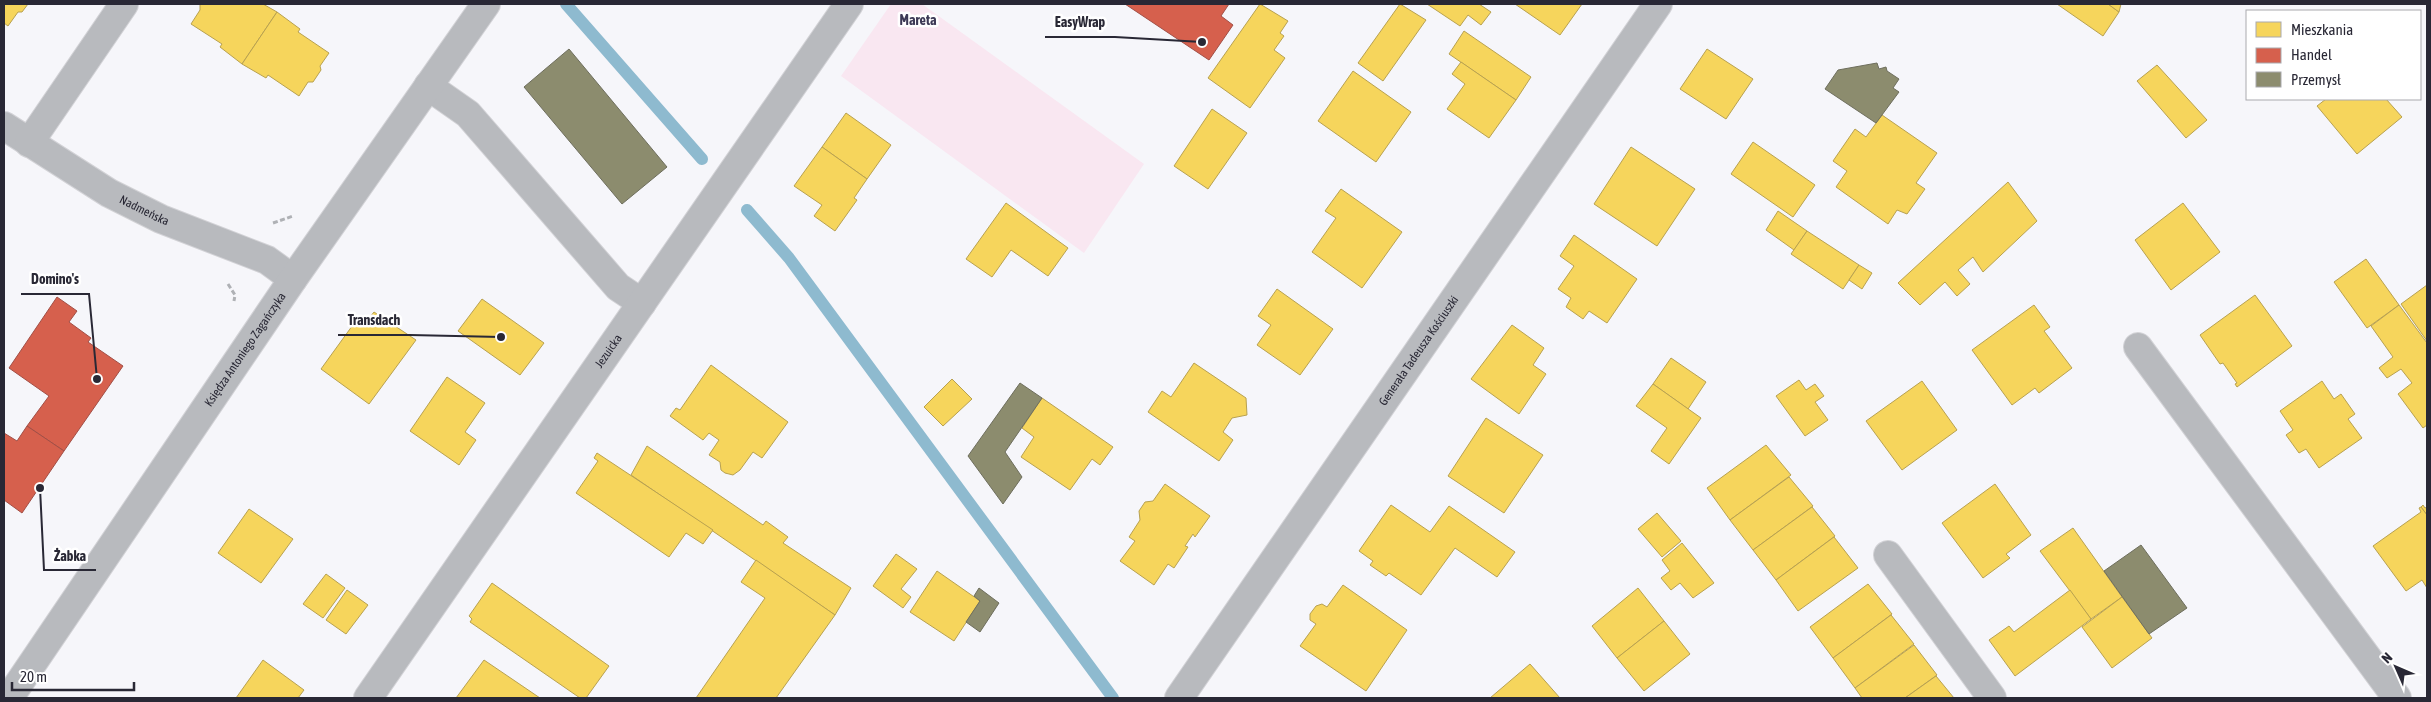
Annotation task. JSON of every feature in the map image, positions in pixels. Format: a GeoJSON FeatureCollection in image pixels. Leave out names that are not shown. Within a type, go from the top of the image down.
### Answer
{"type":"FeatureCollection","features":[{"type":"Feature","properties":{"kind":"street"},"geometry":{"type":"LineString","coordinates":[[29,143],[124,4]]}},
{"type":"Feature","properties":{"kind":"street","name":"Księdza Antoniego Zagańczyka"},"geometry":{"type":"LineString","coordinates":[[8,698],[293,279],[486,4]]}},
{"type":"Feature","properties":{"kind":"street","name":"Jezuicka"},"geometry":{"type":"LineString","coordinates":[[368,698],[849,4]]}},
{"type":"Feature","properties":{"kind":"street","name":"Generała Tadeusza Kościuszki"},"geometry":{"type":"LineString","coordinates":[[1180,698],[1658,4]]}},
{"type":"Feature","properties":{"kind":"street"},"geometry":{"type":"LineString","coordinates":[[428,86],[468,114],[618,287],[642,303]]}},
{"type":"Feature","properties":{"kind":"street","name":"Nadmeńska"},"geometry":{"type":"LineString","coordinates":[[4,126],[109,193],[161,219],[267,260],[293,279]]}},
{"type":"Feature","properties":{"kind":"street"},"geometry":{"type":"LineString","coordinates":[[2138,347],[2397,698]]}},
{"type":"Feature","properties":{"kind":"street"},"geometry":{"type":"LineString","coordinates":[[1888,555],[1992,698]]}},
{"type":"Feature","properties":{"kind":"shaded area"},"geometry":{"type":"Polygon","coordinates":[[[891,4],[922,4],[1144,164],[1084,253],[841,76],[891,4]]]}},
{"type":"Feature","properties":{"kind":"building: Mieszkania"},"geometry":{"type":"Polygon","coordinates":[[[4,4],[28,4],[22,12],[18,12],[8,26],[4,23],[4,4]]]}},
{"type":"Feature","properties":{"kind":"building: Mieszkania"},"geometry":{"type":"Polygon","coordinates":[[[200,4],[263,4],[277,12],[242,64],[220,47],[222,44],[191,24],[200,10],[200,4]]]}},
{"type":"Feature","properties":{"kind":"building: Mieszkania"},"geometry":{"type":"Polygon","coordinates":[[[1260,4],[1288,21],[1280,33],[1284,36],[1274,50],[1285,58],[1250,108],[1208,78],[1260,4]]]}},
{"type":"Feature","properties":{"kind":"building: Mieszkania"},"geometry":{"type":"Polygon","coordinates":[[[1400,4],[1426,20],[1383,81],[1358,63],[1400,4]]]}},
{"type":"Feature","properties":{"kind":"building: Mieszkania"},"geometry":{"type":"Polygon","coordinates":[[[1427,4],[1479,4],[1491,12],[1481,25],[1468,15],[1460,26],[1427,4]]]}},
{"type":"Feature","properties":{"kind":"building: Mieszkania"},"geometry":{"type":"Polygon","coordinates":[[[1515,4],[1582,4],[1560,35],[1515,4]]]}},
{"type":"Feature","properties":{"kind":"building: Mieszkania"},"geometry":{"type":"Polygon","coordinates":[[[2057,4],[2108,4],[2119,12],[2103,36],[2057,4]]]}},
{"type":"Feature","properties":{"kind":"building: Mieszkania"},"geometry":{"type":"Polygon","coordinates":[[[2108,4],[2121,4],[2119,12],[2108,4]]]}},
{"type":"Feature","properties":{"kind":"building: Mieszkania"},"geometry":{"type":"Polygon","coordinates":[[[277,12],[300,29],[298,32],[329,53],[320,66],[321,70],[313,82],[308,82],[299,96],[268,75],[266,78],[242,64],[277,12]]]}},
{"type":"Feature","properties":{"kind":"building: Mieszkania"},"geometry":{"type":"Polygon","coordinates":[[[1464,31],[1531,77],[1516,100],[1449,54],[1464,31]]]}},
{"type":"Feature","properties":{"kind":"building: Mieszkania"},"geometry":{"type":"Polygon","coordinates":[[[1707,49],[1753,79],[1726,119],[1680,89],[1707,49]]]}},
{"type":"Feature","properties":{"kind":"building: Mieszkania"},"geometry":{"type":"Polygon","coordinates":[[[1461,62],[1516,100],[1489,138],[1447,109],[1465,84],[1452,74],[1461,62]]]}},
{"type":"Feature","properties":{"kind":"building: Mieszkania"},"geometry":{"type":"Polygon","coordinates":[[[2157,65],[2207,120],[2186,138],[2137,81],[2157,65]]]}},
{"type":"Feature","properties":{"kind":"building: Mieszkania"},"geometry":{"type":"Polygon","coordinates":[[[1353,71],[1411,112],[1376,162],[1318,121],[1353,71]]]}},
{"type":"Feature","properties":{"kind":"building: Mieszkania"},"geometry":{"type":"Polygon","coordinates":[[[2325,100],[2387,100],[2402,117],[2357,154],[2317,106],[2325,100]]]}},
{"type":"Feature","properties":{"kind":"building: Mieszkania"},"geometry":{"type":"Polygon","coordinates":[[[1212,109],[1247,133],[1208,189],[1174,166],[1212,109]]]}},
{"type":"Feature","properties":{"kind":"building: Mieszkania"},"geometry":{"type":"Polygon","coordinates":[[[846,113],[891,145],[867,179],[822,147],[846,113]]]}},
{"type":"Feature","properties":{"kind":"building: Mieszkania"},"geometry":{"type":"Polygon","coordinates":[[[1882,115],[1937,153],[1916,183],[1925,189],[1907,214],[1897,210],[1888,224],[1836,187],[1847,171],[1833,161],[1855,129],[1866,137],[1882,115]]]}},
{"type":"Feature","properties":{"kind":"building: Mieszkania"},"geometry":{"type":"Polygon","coordinates":[[[1753,142],[1815,185],[1793,217],[1731,174],[1753,142]]]}},
{"type":"Feature","properties":{"kind":"building: Mieszkania"},"geometry":{"type":"Polygon","coordinates":[[[822,147],[867,179],[854,198],[857,200],[835,231],[814,216],[822,205],[794,186],[822,147]]]}},
{"type":"Feature","properties":{"kind":"building: Mieszkania"},"geometry":{"type":"Polygon","coordinates":[[[1631,147],[1695,189],[1657,246],[1594,204],[1631,147]]]}},
{"type":"Feature","properties":{"kind":"building: Mieszkania"},"geometry":{"type":"Polygon","coordinates":[[[2008,182],[2037,221],[1983,272],[1973,257],[1958,270],[1970,284],[1957,296],[1945,282],[1920,305],[1898,283],[2008,182]]]}},
{"type":"Feature","properties":{"kind":"building: Mieszkania"},"geometry":{"type":"Polygon","coordinates":[[[1341,189],[1402,232],[1362,288],[1312,252],[1336,218],[1325,211],[1341,189]]]}},
{"type":"Feature","properties":{"kind":"building: Mieszkania"},"geometry":{"type":"Polygon","coordinates":[[[1006,203],[1068,248],[1048,276],[1011,250],[992,277],[966,259],[1006,203]]]}},
{"type":"Feature","properties":{"kind":"building: Mieszkania"},"geometry":{"type":"Polygon","coordinates":[[[2183,203],[2220,252],[2171,290],[2135,240],[2183,203]]]}},
{"type":"Feature","properties":{"kind":"building: Mieszkania"},"geometry":{"type":"Polygon","coordinates":[[[1778,211],[1807,231],[1794,250],[1766,230],[1778,211]]]}},
{"type":"Feature","properties":{"kind":"building: Mieszkania"},"geometry":{"type":"Polygon","coordinates":[[[1807,231],[1859,265],[1843,289],[1791,254],[1807,231]]]}},
{"type":"Feature","properties":{"kind":"building: Mieszkania"},"geometry":{"type":"Polygon","coordinates":[[[1574,235],[1637,279],[1607,323],[1589,311],[1583,319],[1566,307],[1571,298],[1558,289],[1574,266],[1560,256],[1574,235]]]}},
{"type":"Feature","properties":{"kind":"building: Mieszkania"},"geometry":{"type":"Polygon","coordinates":[[[2366,259],[2399,305],[2367,328],[2334,282],[2366,259]]]}},
{"type":"Feature","properties":{"kind":"building: Mieszkania"},"geometry":{"type":"Polygon","coordinates":[[[1859,265],[1872,273],[1862,289],[1849,280],[1859,265]]]}},
{"type":"Feature","properties":{"kind":"building: Mieszkania"},"geometry":{"type":"Polygon","coordinates":[[[2427,285],[2427,341],[2401,304],[2427,285]]]}},
{"type":"Feature","properties":{"kind":"building: Mieszkania"},"geometry":{"type":"Polygon","coordinates":[[[1277,289],[1333,329],[1300,375],[1257,345],[1271,325],[1258,316],[1277,289]]]}},
{"type":"Feature","properties":{"kind":"building: Mieszkania"},"geometry":{"type":"Polygon","coordinates":[[[2255,295],[2292,346],[2237,387],[2235,384],[2237,383],[2223,363],[2220,364],[2200,335],[2255,295]]]}},
{"type":"Feature","properties":{"kind":"building: Mieszkania"},"geometry":{"type":"Polygon","coordinates":[[[482,299],[544,343],[520,375],[458,331],[482,299]]]}},
{"type":"Feature","properties":{"kind":"building: Mieszkania"},"geometry":{"type":"Polygon","coordinates":[[[2034,305],[2050,327],[2044,331],[2072,368],[2039,393],[2035,388],[2012,405],[1972,350],[2034,305]]]}},
{"type":"Feature","properties":{"kind":"building: Mieszkania"},"geometry":{"type":"Polygon","coordinates":[[[2399,305],[2427,343],[2427,425],[2423,428],[2398,394],[2412,383],[2401,369],[2387,378],[2379,368],[2393,357],[2371,326],[2399,305]]]}},
{"type":"Feature","properties":{"kind":"building: Mieszkania"},"geometry":{"type":"Polygon","coordinates":[[[374,312],[416,340],[369,404],[321,369],[355,322],[362,327],[374,312]]]}},
{"type":"Feature","properties":{"kind":"building: Mieszkania"},"geometry":{"type":"Polygon","coordinates":[[[1512,325],[1544,348],[1533,365],[1546,374],[1519,414],[1471,379],[1512,325]]]}},
{"type":"Feature","properties":{"kind":"building: Mieszkania"},"geometry":{"type":"Polygon","coordinates":[[[1671,358],[1706,382],[1688,409],[1653,384],[1671,358]]]}},
{"type":"Feature","properties":{"kind":"building: Mieszkania"},"geometry":{"type":"Polygon","coordinates":[[[1194,363],[1246,398],[1247,415],[1232,418],[1223,432],[1233,440],[1219,461],[1148,412],[1162,391],[1171,397],[1194,363]]]}},
{"type":"Feature","properties":{"kind":"building: Mieszkania"},"geometry":{"type":"Polygon","coordinates":[[[711,365],[788,422],[762,458],[753,452],[740,470],[733,475],[721,470],[720,462],[709,455],[719,440],[709,433],[703,440],[670,416],[676,408],[680,410],[711,365]]]}},
{"type":"Feature","properties":{"kind":"building: Mieszkania"},"geometry":{"type":"Polygon","coordinates":[[[447,377],[485,403],[465,432],[476,440],[459,465],[410,431],[447,377]]]}},
{"type":"Feature","properties":{"kind":"building: Mieszkania"},"geometry":{"type":"Polygon","coordinates":[[[952,379],[972,399],[943,426],[924,407],[952,379]]]}},
{"type":"Feature","properties":{"kind":"building: Mieszkania"},"geometry":{"type":"Polygon","coordinates":[[[1799,380],[1806,390],[1815,384],[1824,396],[1815,402],[1828,420],[1805,436],[1776,396],[1799,380]]]}},
{"type":"Feature","properties":{"kind":"building: Mieszkania"},"geometry":{"type":"Polygon","coordinates":[[[1922,381],[1957,430],[1902,470],[1866,421],[1922,381]]]}},
{"type":"Feature","properties":{"kind":"building: Mieszkania"},"geometry":{"type":"Polygon","coordinates":[[[2322,381],[2334,399],[2341,394],[2355,414],[2348,419],[2362,438],[2319,468],[2306,449],[2299,453],[2286,435],[2293,430],[2280,411],[2322,381]]]}},
{"type":"Feature","properties":{"kind":"building: Mieszkania"},"geometry":{"type":"Polygon","coordinates":[[[1653,384],[1701,418],[1669,464],[1651,451],[1667,428],[1636,406],[1653,384]]]}},
{"type":"Feature","properties":{"kind":"building: Mieszkania"},"geometry":{"type":"Polygon","coordinates":[[[1042,398],[1113,447],[1100,465],[1092,459],[1070,490],[1021,457],[1034,437],[1022,428],[1042,398]]]}},
{"type":"Feature","properties":{"kind":"building: Mieszkania"},"geometry":{"type":"Polygon","coordinates":[[[1486,418],[1543,455],[1504,513],[1448,476],[1486,418]]]}},
{"type":"Feature","properties":{"kind":"building: Mieszkania"},"geometry":{"type":"Polygon","coordinates":[[[1766,445],[1791,475],[1730,520],[1707,488],[1766,445]]]}},
{"type":"Feature","properties":{"kind":"building: Mieszkania"},"geometry":{"type":"Polygon","coordinates":[[[647,446],[763,525],[766,521],[788,537],[783,543],[851,588],[835,615],[631,475],[647,446]]]}},
{"type":"Feature","properties":{"kind":"building: Mieszkania"},"geometry":{"type":"Polygon","coordinates":[[[597,453],[713,530],[703,544],[686,533],[669,557],[576,493],[598,461],[594,458],[597,453]]]}},
{"type":"Feature","properties":{"kind":"building: Mieszkania"},"geometry":{"type":"Polygon","coordinates":[[[1789,477],[1813,506],[1753,550],[1730,520],[1789,477]]]}},
{"type":"Feature","properties":{"kind":"building: Mieszkania"},"geometry":{"type":"Polygon","coordinates":[[[1165,484],[1210,516],[1195,537],[1193,534],[1185,546],[1188,547],[1174,568],[1168,564],[1154,585],[1120,561],[1135,541],[1129,537],[1140,520],[1139,511],[1145,502],[1153,501],[1165,484]]]}},
{"type":"Feature","properties":{"kind":"building: Mieszkania"},"geometry":{"type":"Polygon","coordinates":[[[1995,484],[2031,535],[2006,554],[2010,558],[1983,578],[1942,523],[1995,484]]]}},
{"type":"Feature","properties":{"kind":"building: Mieszkania"},"geometry":{"type":"Polygon","coordinates":[[[1391,505],[1430,532],[1449,506],[1515,552],[1497,577],[1455,548],[1421,595],[1389,573],[1386,576],[1370,565],[1373,561],[1359,551],[1391,505]]]}},
{"type":"Feature","properties":{"kind":"building: Mieszkania"},"geometry":{"type":"Polygon","coordinates":[[[2423,505],[2425,508],[2427,507],[2427,515],[2421,507],[2423,505]]]}},
{"type":"Feature","properties":{"kind":"building: Mieszkania"},"geometry":{"type":"Polygon","coordinates":[[[1812,507],[1835,536],[1776,580],[1753,550],[1812,507]]]}},
{"type":"Feature","properties":{"kind":"building: Mieszkania"},"geometry":{"type":"Polygon","coordinates":[[[2421,507],[2427,515],[2427,588],[2422,580],[2406,591],[2373,546],[2421,512],[2419,508],[2421,507]]]}},
{"type":"Feature","properties":{"kind":"building: Mieszkania"},"geometry":{"type":"Polygon","coordinates":[[[249,509],[293,539],[261,583],[218,553],[249,509]]]}},
{"type":"Feature","properties":{"kind":"building: Mieszkania"},"geometry":{"type":"Polygon","coordinates":[[[1657,513],[1681,541],[1662,557],[1638,529],[1657,513]]]}},
{"type":"Feature","properties":{"kind":"building: Mieszkania"},"geometry":{"type":"Polygon","coordinates":[[[2073,528],[2122,597],[2091,619],[2040,551],[2073,528]]]}},
{"type":"Feature","properties":{"kind":"building: Mieszkania"},"geometry":{"type":"Polygon","coordinates":[[[1834,537],[1858,568],[1798,611],[1776,580],[1834,537]]]}},
{"type":"Feature","properties":{"kind":"building: Mieszkania"},"geometry":{"type":"Polygon","coordinates":[[[1682,543],[1714,583],[1693,598],[1680,583],[1671,590],[1661,578],[1670,571],[1662,560],[1682,543]]]}},
{"type":"Feature","properties":{"kind":"building: Mieszkania"},"geometry":{"type":"Polygon","coordinates":[[[896,554],[917,569],[901,589],[911,597],[903,608],[873,586],[896,554]]]}},
{"type":"Feature","properties":{"kind":"building: Mieszkania"},"geometry":{"type":"Polygon","coordinates":[[[756,560],[835,615],[776,698],[696,698],[765,598],[741,582],[756,560]]]}},
{"type":"Feature","properties":{"kind":"building: Mieszkania"},"geometry":{"type":"Polygon","coordinates":[[[937,571],[980,601],[954,641],[910,612],[937,571]]]}},
{"type":"Feature","properties":{"kind":"building: Mieszkania"},"geometry":{"type":"Polygon","coordinates":[[[326,574],[345,588],[323,618],[303,604],[326,574]]]}},
{"type":"Feature","properties":{"kind":"building: Mieszkania"},"geometry":{"type":"Polygon","coordinates":[[[492,583],[609,666],[586,698],[580,698],[470,622],[472,619],[469,616],[492,583]]]}},
{"type":"Feature","properties":{"kind":"building: Mieszkania"},"geometry":{"type":"Polygon","coordinates":[[[1868,584],[1892,614],[1833,658],[1810,627],[1868,584]]]}},
{"type":"Feature","properties":{"kind":"building: Mieszkania"},"geometry":{"type":"Polygon","coordinates":[[[1343,585],[1407,630],[1366,691],[1300,646],[1316,624],[1310,620],[1310,614],[1316,606],[1322,604],[1327,607],[1343,585]]]}},
{"type":"Feature","properties":{"kind":"building: Mieszkania"},"geometry":{"type":"Polygon","coordinates":[[[1638,588],[1664,621],[1617,658],[1592,626],[1638,588]]]}},
{"type":"Feature","properties":{"kind":"building: Mieszkania"},"geometry":{"type":"Polygon","coordinates":[[[347,590],[368,605],[346,634],[326,620],[347,590]]]}},
{"type":"Feature","properties":{"kind":"building: Mieszkania"},"geometry":{"type":"Polygon","coordinates":[[[2070,590],[2091,619],[2015,676],[1989,640],[2009,626],[2014,632],[2070,590]]]}},
{"type":"Feature","properties":{"kind":"building: Mieszkania"},"geometry":{"type":"Polygon","coordinates":[[[2122,597],[2152,638],[2112,668],[2082,627],[2122,597]]]}},
{"type":"Feature","properties":{"kind":"building: Mieszkania"},"geometry":{"type":"Polygon","coordinates":[[[1891,615],[1914,644],[1855,688],[1833,658],[1891,615]]]}},
{"type":"Feature","properties":{"kind":"building: Mieszkania"},"geometry":{"type":"Polygon","coordinates":[[[1664,621],[1690,654],[1644,691],[1617,658],[1664,621]]]}},
{"type":"Feature","properties":{"kind":"building: Mieszkania"},"geometry":{"type":"Polygon","coordinates":[[[1914,645],[1937,675],[1905,698],[1862,698],[1855,688],[1914,645]]]}},
{"type":"Feature","properties":{"kind":"building: Mieszkania"},"geometry":{"type":"Polygon","coordinates":[[[263,660],[304,690],[298,698],[236,698],[263,660]]]}},
{"type":"Feature","properties":{"kind":"building: Mieszkania"},"geometry":{"type":"Polygon","coordinates":[[[484,660],[540,698],[456,698],[484,660]]]}},
{"type":"Feature","properties":{"kind":"building: Mieszkania"},"geometry":{"type":"Polygon","coordinates":[[[1530,664],[1560,698],[1490,698],[1530,664]]]}},
{"type":"Feature","properties":{"kind":"building: Mieszkania"},"geometry":{"type":"Polygon","coordinates":[[[1936,676],[1954,698],[1905,698],[1936,676]]]}},
{"type":"Feature","properties":{"kind":"building: Handel"},"geometry":{"type":"Polygon","coordinates":[[[1125,4],[1229,4],[1221,16],[1233,25],[1209,60],[1125,4]]]}},
{"type":"Feature","properties":{"kind":"building: Handel"},"geometry":{"type":"Polygon","coordinates":[[[57,297],[77,311],[69,322],[91,338],[88,342],[123,366],[64,451],[27,426],[49,396],[9,368],[57,297]]]}},
{"type":"Feature","properties":{"kind":"building: Handel"},"geometry":{"type":"Polygon","coordinates":[[[27,426],[64,451],[22,513],[4,500],[4,433],[17,441],[27,426]]]}},
{"type":"Feature","properties":{"kind":"building: Przemysł"},"geometry":{"type":"Polygon","coordinates":[[[569,49],[667,167],[622,204],[524,87],[569,49]]]}},
{"type":"Feature","properties":{"kind":"building: Przemysł"},"geometry":{"type":"Polygon","coordinates":[[[1877,63],[1879,69],[1886,67],[1887,71],[1899,79],[1893,88],[1899,92],[1876,123],[1825,89],[1838,70],[1877,63]]]}},
{"type":"Feature","properties":{"kind":"building: Przemysł"},"geometry":{"type":"Polygon","coordinates":[[[1020,383],[1042,398],[1005,452],[1022,477],[1003,504],[968,456],[1020,383]]]}},
{"type":"Feature","properties":{"kind":"building: Przemysł"},"geometry":{"type":"Polygon","coordinates":[[[2141,545],[2187,608],[2149,634],[2104,571],[2141,545]]]}},
{"type":"Feature","properties":{"kind":"building: Przemysł"},"geometry":{"type":"Polygon","coordinates":[[[979,588],[999,603],[980,632],[966,622],[980,601],[974,596],[979,588]]]}},
{"type":"Feature","properties":{"kind":"waterway"},"geometry":{"type":"LineString","coordinates":[[566,4],[702,159]]}},
{"type":"Feature","properties":{"kind":"waterway"},"geometry":{"type":"LineString","coordinates":[[747,210],[789,258],[1113,698]]}},
{"type":"Feature","properties":{"kind":"place","name":"EasyWrap"},"geometry":{"type":"Point","coordinates":[1202,42]}},
{"type":"Feature","properties":{"kind":"place","name":"Transdach"},"geometry":{"type":"Point","coordinates":[501,337]}},
{"type":"Feature","properties":{"kind":"place","name":"Domino's"},"geometry":{"type":"Point","coordinates":[97,379]}},
{"type":"Feature","properties":{"kind":"place","name":"Żabka"},"geometry":{"type":"Point","coordinates":[40,488]}},
{"type":"Feature","properties":{"kind":"district","name":"Mareta"},"geometry":{"type":"Point","coordinates":[918,20]}}]}
